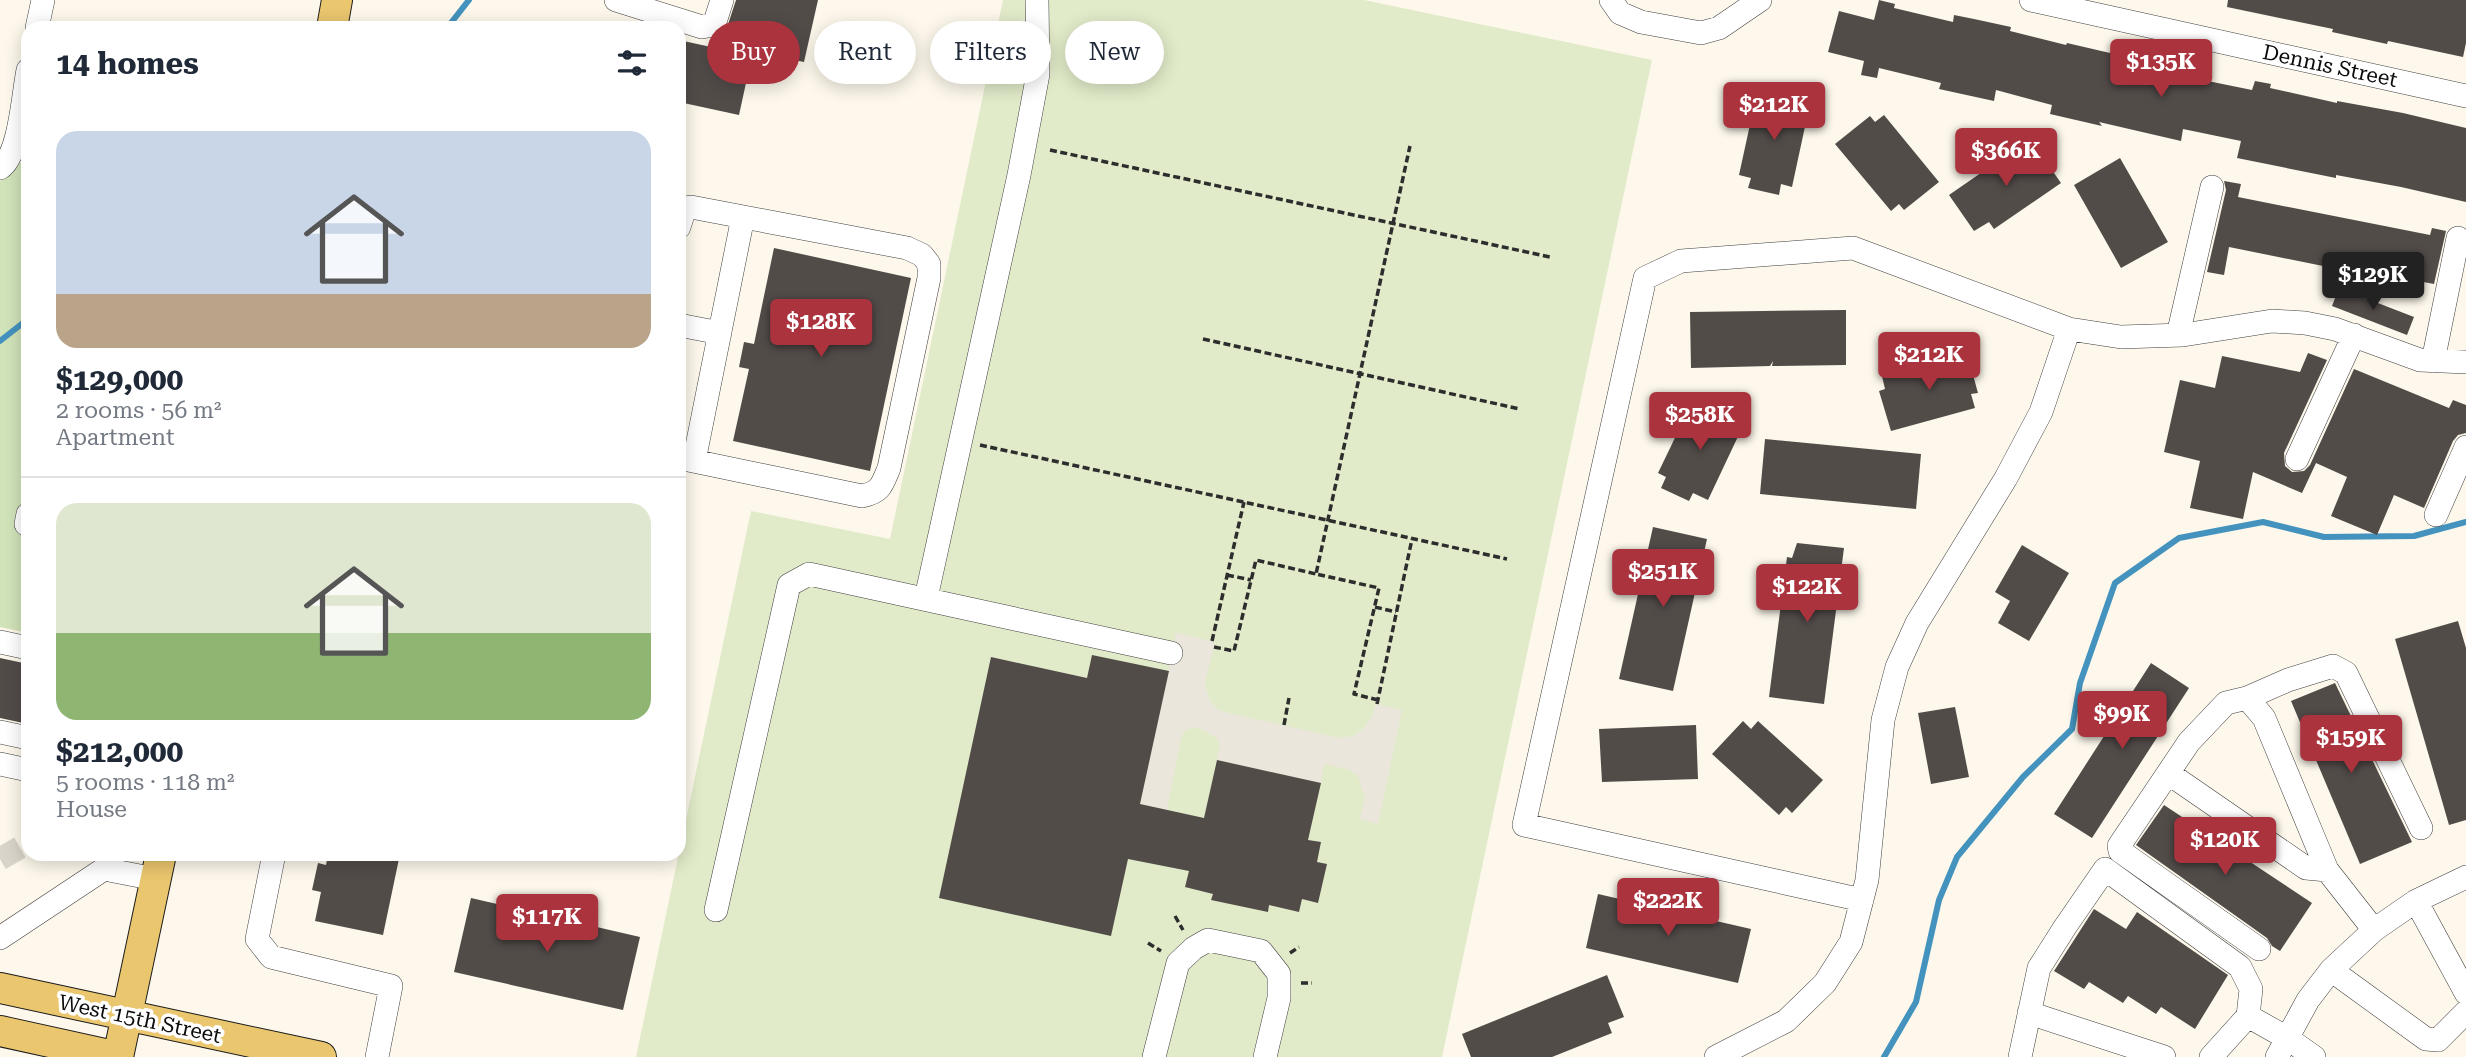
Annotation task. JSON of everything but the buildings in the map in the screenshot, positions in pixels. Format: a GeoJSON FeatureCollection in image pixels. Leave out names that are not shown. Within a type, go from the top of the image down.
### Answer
{"type":"FeatureCollection","features":[{"type":"Feature","properties":{"kind":"main road"},"geometry":{"type":"LineString","coordinates":[[333,21],[337,0]]}},
{"type":"Feature","properties":{"kind":"main road"},"geometry":{"type":"LineString","coordinates":[[118,1057],[158,867]]}},
{"type":"Feature","properties":{"kind":"main road","name":"West 15th Street"},"geometry":{"type":"LineString","coordinates":[[0,988],[321,1057]]}},
{"type":"Feature","properties":{"kind":"main road","name":"West 15th Street"},"geometry":{"type":"LineString","coordinates":[[0,1031],[118,1057]]}},
{"type":"Feature","properties":{"kind":"street"},"geometry":{"type":"LineString","coordinates":[[38,21],[43,0]]}},
{"type":"Feature","properties":{"kind":"street"},"geometry":{"type":"LineString","coordinates":[[615,0],[683,21]]}},
{"type":"Feature","properties":{"kind":"street"},"geometry":{"type":"LineString","coordinates":[[686,22],[702,27],[714,25],[722,0]]}},
{"type":"Feature","properties":{"kind":"street"},"geometry":{"type":"LineString","coordinates":[[926,598],[1038,74],[1037,0]]}},
{"type":"Feature","properties":{"kind":"street"},"geometry":{"type":"LineString","coordinates":[[1611,0],[1620,13],[1641,22],[1700,33],[1719,28],[1760,0]]}},
{"type":"Feature","properties":{"kind":"street","name":"Dennis Street"},"geometry":{"type":"LineString","coordinates":[[2031,0],[2466,96]]}},
{"type":"Feature","properties":{"kind":"street"},"geometry":{"type":"LineString","coordinates":[[0,168],[14,146],[21,108]]}},
{"type":"Feature","properties":{"kind":"street"},"geometry":{"type":"LineString","coordinates":[[2178,335],[2213,187]]}},
{"type":"Feature","properties":{"kind":"street"},"geometry":{"type":"LineString","coordinates":[[686,208],[691,207],[908,248],[922,255],[929,264],[929,278],[889,468],[883,483],[874,493],[862,496],[687,459],[720,333],[743,217]]}},
{"type":"Feature","properties":{"kind":"street"},"geometry":{"type":"LineString","coordinates":[[2433,361],[2458,239]]}},
{"type":"Feature","properties":{"kind":"street"},"geometry":{"type":"LineString","coordinates":[[1862,900],[1524,825],[1645,278],[1681,261],[1853,248],[2069,329],[2121,337],[2178,335],[2272,321],[2305,323],[2354,335],[2420,360],[2466,362]]}},
{"type":"Feature","properties":{"kind":"street"},"geometry":{"type":"LineString","coordinates":[[686,326],[720,333]]}},
{"type":"Feature","properties":{"kind":"street"},"geometry":{"type":"LineString","coordinates":[[1716,1057],[1786,1021],[1825,983],[1851,942],[1867,880],[1883,720],[1897,667],[1917,623],[2006,478],[2041,412],[2069,329]]}},
{"type":"Feature","properties":{"kind":"street"},"geometry":{"type":"LineString","coordinates":[[2297,459],[2354,335]]}},
{"type":"Feature","properties":{"kind":"street"},"geometry":{"type":"LineString","coordinates":[[2436,515],[2466,447]]}},
{"type":"Feature","properties":{"kind":"street"},"geometry":{"type":"LineString","coordinates":[[716,910],[789,585],[809,574],[1171,653]]}},
{"type":"Feature","properties":{"kind":"street"},"geometry":{"type":"LineString","coordinates":[[0,642],[21,646]]}},
{"type":"Feature","properties":{"kind":"street"},"geometry":{"type":"LineString","coordinates":[[2259,949],[2120,851],[2120,841],[2189,743],[2226,704],[2333,666],[2346,673],[2421,828]]}},
{"type":"Feature","properties":{"kind":"street"},"geometry":{"type":"LineString","coordinates":[[2247,698],[2264,718],[2327,870],[2374,930]]}},
{"type":"Feature","properties":{"kind":"street"},"geometry":{"type":"LineString","coordinates":[[0,732],[21,736]]}},
{"type":"Feature","properties":{"kind":"street"},"geometry":{"type":"LineString","coordinates":[[0,764],[21,768]]}},
{"type":"Feature","properties":{"kind":"street"},"geometry":{"type":"LineString","coordinates":[[2168,773],[2306,868],[2327,870]]}},
{"type":"Feature","properties":{"kind":"street"},"geometry":{"type":"LineString","coordinates":[[273,861],[257,939],[271,957],[391,986],[377,1057]]}},
{"type":"Feature","properties":{"kind":"street"},"geometry":{"type":"LineString","coordinates":[[0,938],[104,869],[158,867]]}},
{"type":"Feature","properties":{"kind":"street"},"geometry":{"type":"LineString","coordinates":[[2020,1057],[2039,968],[2105,869],[2240,967],[2251,989],[2248,1016],[2211,1057]]}},
{"type":"Feature","properties":{"kind":"street"},"geometry":{"type":"LineString","coordinates":[[2282,1048],[2308,1000],[2331,970],[2374,930],[2416,901],[2466,877]]}},
{"type":"Feature","properties":{"kind":"street"},"geometry":{"type":"LineString","coordinates":[[2416,901],[2466,993]]}},
{"type":"Feature","properties":{"kind":"street"},"geometry":{"type":"LineString","coordinates":[[1154,1057],[1178,963],[1194,948],[1208,940],[1261,951],[1279,974],[1279,998],[1265,1057]]}},
{"type":"Feature","properties":{"kind":"street"},"geometry":{"type":"LineString","coordinates":[[2331,970],[2426,1039],[2438,1040],[2466,1012]]}},
{"type":"Feature","properties":{"kind":"street"},"geometry":{"type":"LineString","coordinates":[[2029,1013],[2164,1057]]}},
{"type":"Feature","properties":{"kind":"street"},"geometry":{"type":"LineString","coordinates":[[2248,1016],[2282,1048],[2314,1057]]}},
{"type":"Feature","properties":{"kind":"path"},"geometry":{"type":"LineString","coordinates":[[1316,574],[1410,146]]}},
{"type":"Feature","properties":{"kind":"path"},"geometry":{"type":"LineString","coordinates":[[1050,150],[1550,257]]}},
{"type":"Feature","properties":{"kind":"path"},"geometry":{"type":"LineString","coordinates":[[1203,339],[1520,409]]}},
{"type":"Feature","properties":{"kind":"path"},"geometry":{"type":"LineString","coordinates":[[961,441],[1507,559]]}},
{"type":"Feature","properties":{"kind":"path"},"geometry":{"type":"LineString","coordinates":[[1244,502],[1213,644],[1234,651],[1256,560],[1379,588],[1354,694],[1378,702],[1412,538]]}},
{"type":"Feature","properties":{"kind":"path"},"geometry":{"type":"LineString","coordinates":[[1227,575],[1251,580]]}},
{"type":"Feature","properties":{"kind":"path"},"geometry":{"type":"LineString","coordinates":[[1375,607],[1396,612]]}},
{"type":"Feature","properties":{"kind":"path"},"geometry":{"type":"LineString","coordinates":[[1284,725],[1289,698]]}},
{"type":"Feature","properties":{"kind":"path"},"geometry":{"type":"LineString","coordinates":[[1175,916],[1185,934]]}},
{"type":"Feature","properties":{"kind":"path"},"geometry":{"type":"LineString","coordinates":[[1148,943],[1165,953]]}},
{"type":"Feature","properties":{"kind":"path"},"geometry":{"type":"LineString","coordinates":[[1286,957],[1299,947]]}},
{"type":"Feature","properties":{"kind":"green space"},"geometry":{"type":"Polygon","coordinates":[[[1003,0],[1364,0],[1652,60],[1442,1057],[636,1057],[677,861],[686,861],[686,820],[751,511],[890,539],[985,84],[1051,84],[1051,21],[999,21],[1003,0]]]}},
{"type":"Feature","properties":{"kind":"green space"},"geometry":{"type":"Polygon","coordinates":[[[21,162],[21,632],[0,627],[0,181],[21,162]]]}},
{"type":"Feature","properties":{"kind":"shaded area"},"geometry":{"type":"Polygon","coordinates":[[[1176,633],[1215,642],[1205,682],[1206,689],[1210,701],[1217,709],[1225,712],[1339,738],[1353,736],[1363,729],[1372,717],[1376,704],[1402,710],[1378,824],[1360,819],[1365,797],[1358,776],[1350,770],[1324,764],[1321,783],[1217,760],[1220,746],[1218,739],[1200,728],[1190,728],[1181,738],[1167,810],[1140,804],[1176,633]]]}},
{"type":"Feature","properties":{"kind":"waterway"},"geometry":{"type":"LineString","coordinates":[[452,21],[469,0]]}},
{"type":"Feature","properties":{"kind":"waterway"},"geometry":{"type":"LineString","coordinates":[[0,341],[21,324]]}},
{"type":"Feature","properties":{"kind":"waterway"},"geometry":{"type":"LineString","coordinates":[[1884,1057],[1916,1002],[1939,900],[1957,857],[2023,777],[2072,729],[2080,683],[2115,583],[2179,538],[2263,522],[2324,537],[2414,536],[2466,522]]}},
{"type":"Feature","properties":{"kind":"tunnel"},"geometry":{"type":"LineString","coordinates":[[0,859],[21,847]]}}]}
